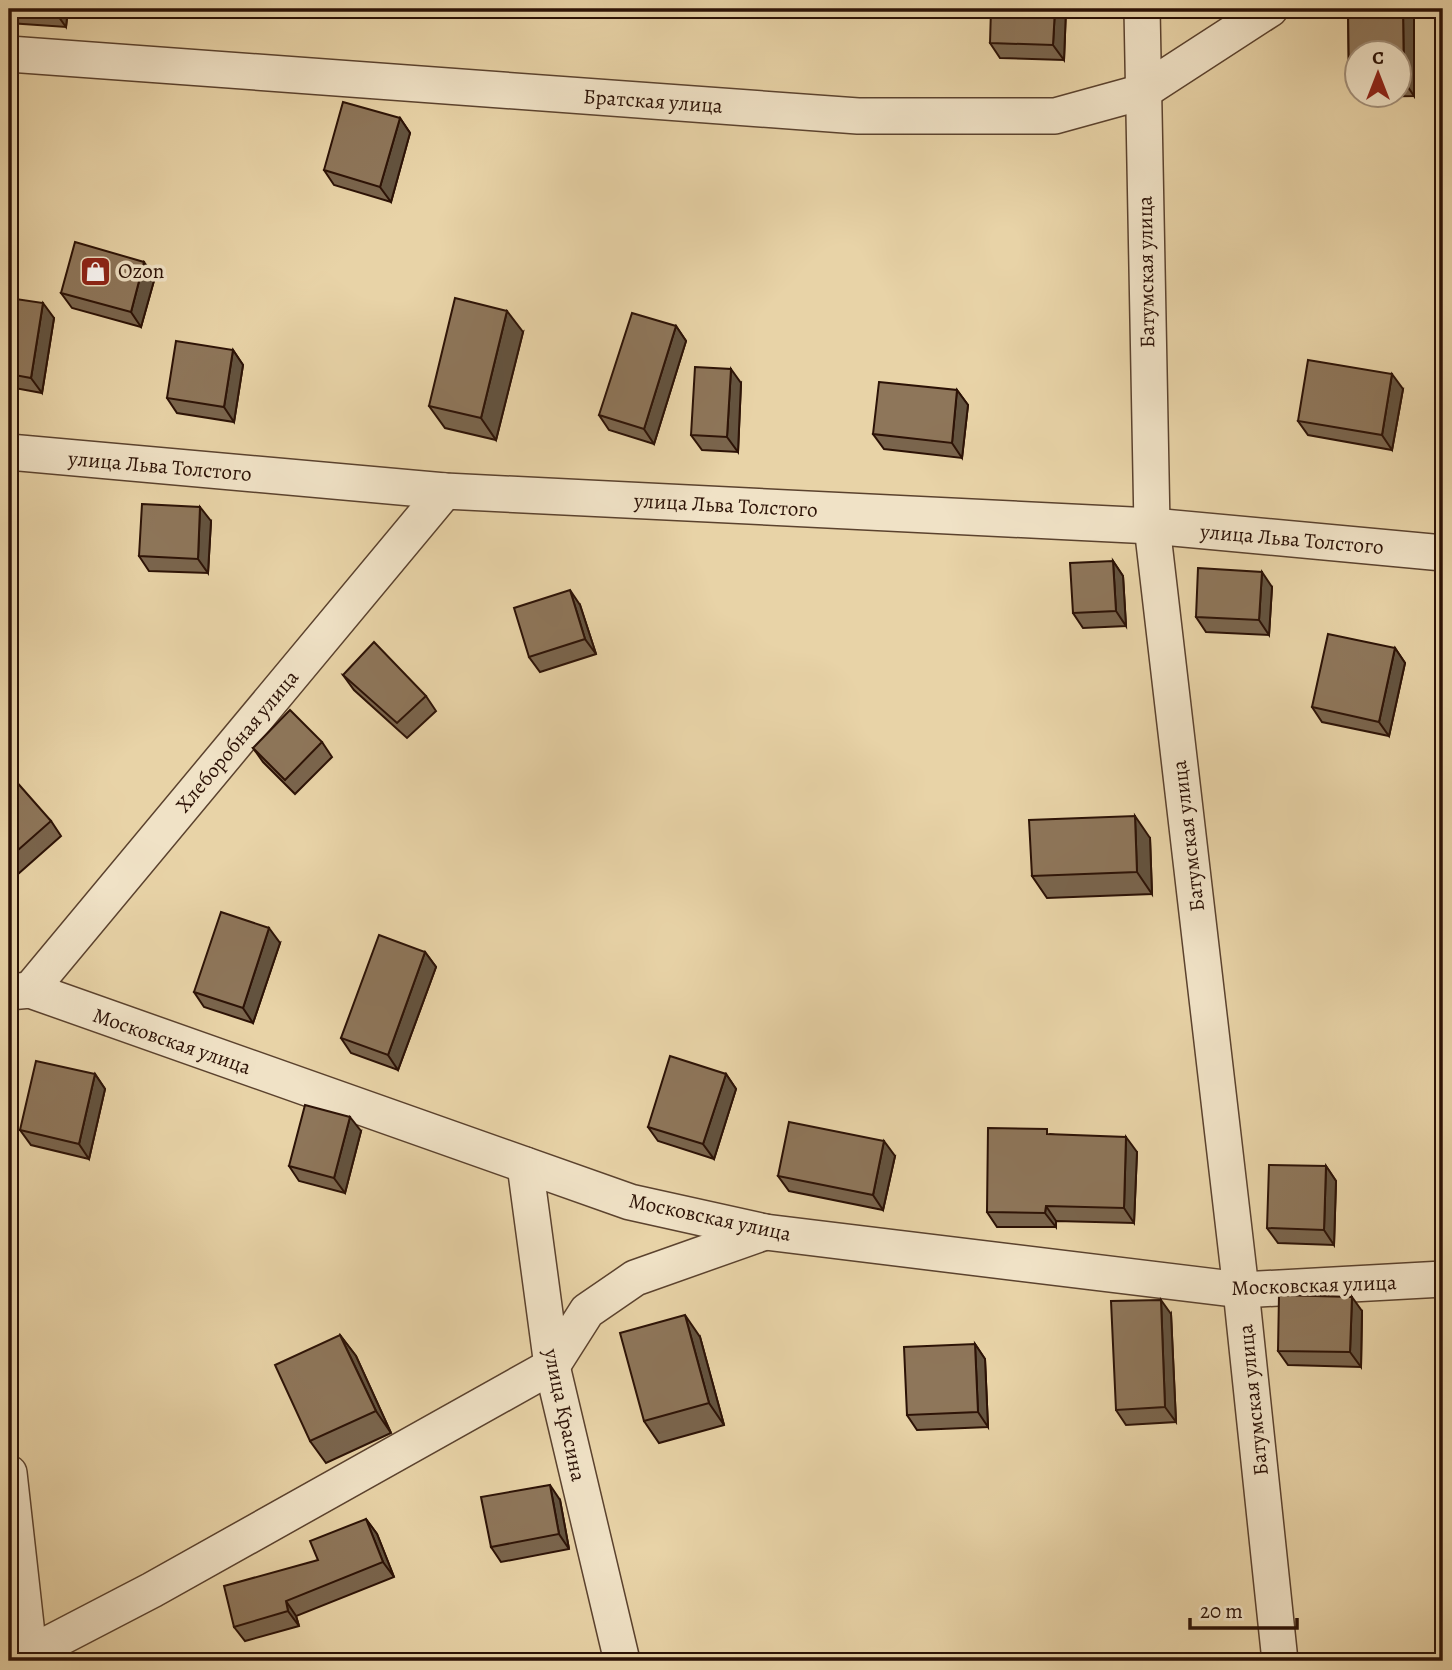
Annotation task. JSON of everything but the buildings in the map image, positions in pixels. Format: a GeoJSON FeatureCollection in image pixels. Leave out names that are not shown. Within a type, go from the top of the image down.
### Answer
{"type":"FeatureCollection","features":[{"type":"Feature","properties":{"kind":"street","name":"Батумская улица"},"geometry":{"type":"LineString","coordinates":[[1142,9],[1152,526],[1241,1290],[1280,1661]]}},
{"type":"Feature","properties":{"kind":"street","name":"Братская улица"},"geometry":{"type":"LineString","coordinates":[[9,54],[858,116],[1055,116],[1142,92],[1270,9]]}},
{"type":"Feature","properties":{"kind":"street","name":"улица Льва Толстого"},"geometry":{"type":"LineString","coordinates":[[9,452],[445,491],[1152,526],[1443,553]]}},
{"type":"Feature","properties":{"kind":"street","name":"Хлеборобная улица"},"geometry":{"type":"LineString","coordinates":[[19,991],[445,491]]}},
{"type":"Feature","properties":{"kind":"street","name":"Московская улица"},"geometry":{"type":"LineString","coordinates":[[19,991],[630,1202],[765,1232],[1241,1290],[1443,1279]]}},
{"type":"Feature","properties":{"kind":"street","name":"улица Красина"},"geometry":{"type":"LineString","coordinates":[[525,1165],[552,1366],[622,1661]]}},
{"type":"Feature","properties":{"kind":"street"},"geometry":{"type":"LineString","coordinates":[[32,1661],[52,1642],[152,1590],[552,1366],[587,1311],[635,1278],[765,1232]]}},
{"type":"Feature","properties":{"kind":"street"},"geometry":{"type":"LineString","coordinates":[[9,1473],[32,1661]]}},
{"type":"Feature","properties":{"kind":"place","name":"Ozon"},"geometry":{"type":"Point","coordinates":[95,271]}}]}
